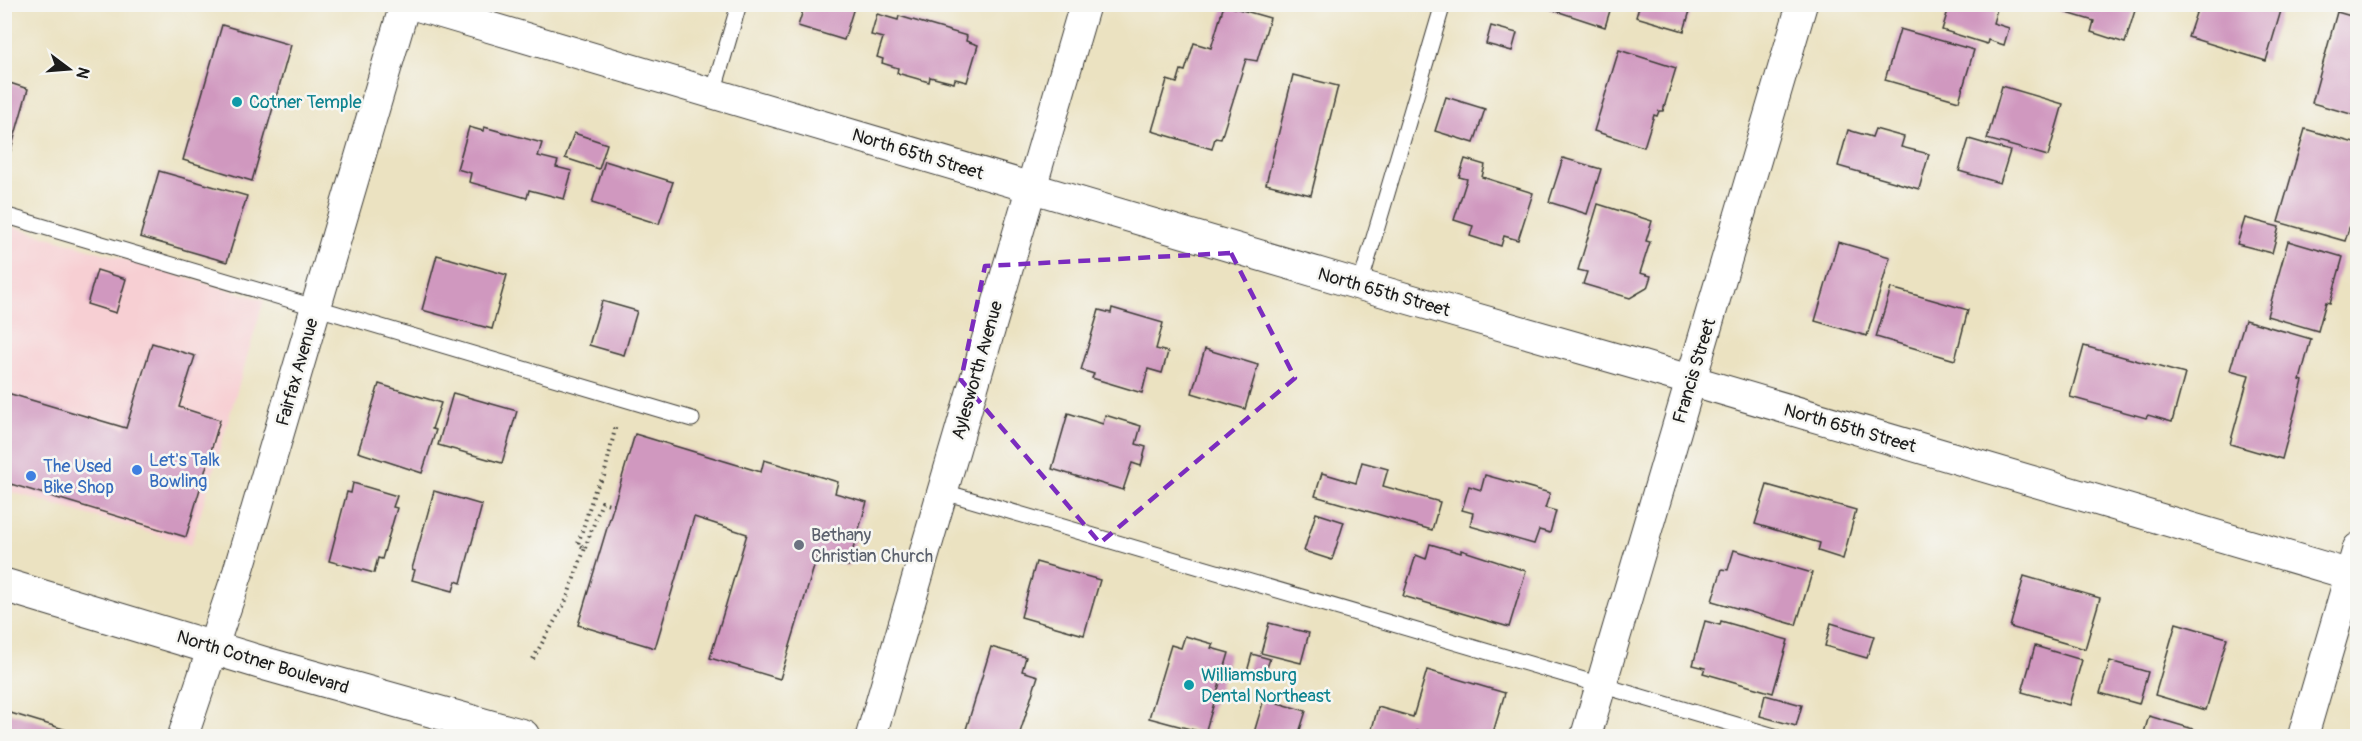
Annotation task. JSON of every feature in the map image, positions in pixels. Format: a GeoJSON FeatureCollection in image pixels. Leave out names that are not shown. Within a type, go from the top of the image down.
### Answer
{"type":"FeatureCollection","features":[{"type":"Feature","properties":{"kind":"main road","name":"North Cotner Boulevard"},"geometry":{"type":"LineString","coordinates":[[4,585],[523,736]]}},
{"type":"Feature","properties":{"kind":"street","name":"Fairfax Avenue"},"geometry":{"type":"LineString","coordinates":[[183,736],[238,572],[405,4]]}},
{"type":"Feature","properties":{"kind":"street","name":"North 65th Street"},"geometry":{"type":"LineString","coordinates":[[411,4],[1692,381],[2355,566]]}},
{"type":"Feature","properties":{"kind":"street","name":"Aylesworth Avenue"},"geometry":{"type":"LineString","coordinates":[[871,736],[1085,4]]}},
{"type":"Feature","properties":{"kind":"street","name":"Francis Street"},"geometry":{"type":"LineString","coordinates":[[1586,736],[1802,4]]}},
{"type":"Feature","properties":{"kind":"street"},"geometry":{"type":"LineString","coordinates":[[2303,736],[2355,566]]}},
{"type":"Feature","properties":{"kind":"lane"},"geometry":{"type":"LineString","coordinates":[[712,93],[739,4]]}},
{"type":"Feature","properties":{"kind":"lane"},"geometry":{"type":"LineString","coordinates":[[1360,285],[1443,4]]}},
{"type":"Feature","properties":{"kind":"lane"},"geometry":{"type":"LineString","coordinates":[[4,215],[692,419]]}},
{"type":"Feature","properties":{"kind":"lane"},"geometry":{"type":"LineString","coordinates":[[941,491],[1774,736]]}},
{"type":"Feature","properties":{"kind":"path"},"geometry":{"type":"LineString","coordinates":[[585,548],[578,544],[595,490],[604,476],[617,429],[613,395]]}},
{"type":"Feature","properties":{"kind":"path"},"geometry":{"type":"LineString","coordinates":[[533,659],[566,603],[602,502],[614,505]]}},
{"type":"Feature","properties":{"kind":"highlighted area"},"geometry":{"type":"Polygon","coordinates":[[[1231,253],[1295,378],[1100,543],[961,380],[985,266],[1231,253]]]}},
{"type":"Feature","properties":{"kind":"shaded area"},"geometry":{"type":"Polygon","coordinates":[[[4,224],[264,300],[191,545],[5,490],[4,224]]]}},
{"type":"Feature","properties":{"kind":"building"},"geometry":{"type":"Polygon","coordinates":[[[805,4],[855,4],[844,40],[798,26],[805,4]]]}},
{"type":"Feature","properties":{"kind":"building"},"geometry":{"type":"Polygon","coordinates":[[[1548,4],[1612,4],[1605,27],[1547,8],[1548,4]]]}},
{"type":"Feature","properties":{"kind":"building"},"geometry":{"type":"Polygon","coordinates":[[[1640,4],[1692,4],[1684,31],[1636,17],[1640,4]]]}},
{"type":"Feature","properties":{"kind":"building"},"geometry":{"type":"Polygon","coordinates":[[[1950,4],[1984,4],[1997,9],[1993,23],[2009,28],[2004,45],[1988,40],[1987,44],[1942,30],[1950,4]]]}},
{"type":"Feature","properties":{"kind":"building"},"geometry":{"type":"Polygon","coordinates":[[[2051,4],[2137,4],[2125,43],[2091,32],[2094,21],[2050,8],[2051,4]]]}},
{"type":"Feature","properties":{"kind":"building"},"geometry":{"type":"Polygon","coordinates":[[[2199,4],[2283,4],[2266,61],[2188,37],[2199,4]]]}},
{"type":"Feature","properties":{"kind":"building"},"geometry":{"type":"Polygon","coordinates":[[[1224,5],[1270,18],[1257,61],[1246,59],[1221,139],[1215,138],[1212,149],[1152,131],[1167,80],[1177,83],[1181,70],[1185,71],[1194,43],[1211,48],[1224,5]]]}},
{"type":"Feature","properties":{"kind":"building"},"geometry":{"type":"Polygon","coordinates":[[[2337,12],[2358,18],[2358,116],[2312,103],[2337,12]]]}},
{"type":"Feature","properties":{"kind":"building"},"geometry":{"type":"Polygon","coordinates":[[[877,14],[898,20],[899,16],[967,36],[966,41],[978,45],[967,82],[955,79],[954,83],[930,77],[929,82],[897,73],[898,68],[882,63],[883,59],[877,57],[883,38],[871,35],[877,14]]]}},
{"type":"Feature","properties":{"kind":"building","name":"Cotner Temple"},"geometry":{"type":"Polygon","coordinates":[[[222,25],[291,45],[252,181],[183,160],[222,25]]]}},
{"type":"Feature","properties":{"kind":"building"},"geometry":{"type":"Polygon","coordinates":[[[1491,26],[1517,33],[1512,51],[1486,44],[1491,26]]]}},
{"type":"Feature","properties":{"kind":"building"},"geometry":{"type":"Polygon","coordinates":[[[1900,29],[1974,50],[1959,101],[1885,80],[1900,29]]]}},
{"type":"Feature","properties":{"kind":"building"},"geometry":{"type":"Polygon","coordinates":[[[1619,50],[1676,68],[1663,111],[1659,111],[1657,116],[1654,115],[1644,147],[1594,131],[1619,50]]]}},
{"type":"Feature","properties":{"kind":"building"},"geometry":{"type":"Polygon","coordinates":[[[1293,75],[1338,86],[1311,195],[1266,184],[1293,75]]]}},
{"type":"Feature","properties":{"kind":"building"},"geometry":{"type":"Polygon","coordinates":[[[4,81],[28,89],[10,153],[4,152],[4,81]]]}},
{"type":"Feature","properties":{"kind":"building"},"geometry":{"type":"Polygon","coordinates":[[[2002,86],[2063,104],[2048,156],[1987,139],[2002,86]]]}},
{"type":"Feature","properties":{"kind":"building"},"geometry":{"type":"Polygon","coordinates":[[[1446,97],[1485,109],[1474,143],[1435,131],[1446,97]]]}},
{"type":"Feature","properties":{"kind":"building"},"geometry":{"type":"Polygon","coordinates":[[[469,127],[483,131],[484,127],[542,143],[538,156],[558,161],[556,167],[572,171],[564,199],[529,190],[527,198],[469,182],[471,173],[457,169],[469,127]]]}},
{"type":"Feature","properties":{"kind":"building"},"geometry":{"type":"Polygon","coordinates":[[[1875,129],[1904,137],[1901,147],[1929,154],[1919,189],[1838,166],[1848,130],[1872,137],[1875,129]]]}},
{"type":"Feature","properties":{"kind":"building"},"geometry":{"type":"Polygon","coordinates":[[[2305,129],[2358,144],[2358,200],[2345,241],[2278,222],[2305,129]]]}},
{"type":"Feature","properties":{"kind":"building"},"geometry":{"type":"Polygon","coordinates":[[[574,133],[607,144],[599,169],[565,158],[574,133]]]}},
{"type":"Feature","properties":{"kind":"building"},"geometry":{"type":"Polygon","coordinates":[[[1969,139],[2010,151],[2000,183],[1959,171],[1969,139]]]}},
{"type":"Feature","properties":{"kind":"building"},"geometry":{"type":"Polygon","coordinates":[[[1563,158],[1601,169],[1587,214],[1549,202],[1563,158]]]}},
{"type":"Feature","properties":{"kind":"building"},"geometry":{"type":"Polygon","coordinates":[[[1465,159],[1485,165],[1482,177],[1533,193],[1518,240],[1504,236],[1501,246],[1470,236],[1473,226],[1454,220],[1467,179],[1459,177],[1465,159]]]}},
{"type":"Feature","properties":{"kind":"building"},"geometry":{"type":"Polygon","coordinates":[[[605,161],[673,182],[659,224],[592,203],[605,161]]]}},
{"type":"Feature","properties":{"kind":"building"},"geometry":{"type":"Polygon","coordinates":[[[159,171],[247,196],[227,262],[140,237],[159,171]]]}},
{"type":"Feature","properties":{"kind":"building"},"geometry":{"type":"Polygon","coordinates":[[[1598,204],[1652,221],[1646,241],[1650,242],[1640,273],[1651,276],[1647,288],[1630,298],[1583,284],[1587,272],[1578,270],[1598,204]]]}},
{"type":"Feature","properties":{"kind":"building"},"geometry":{"type":"Polygon","coordinates":[[[2245,218],[2279,227],[2272,253],[2237,244],[2245,218]]]}},
{"type":"Feature","properties":{"kind":"building"},"geometry":{"type":"Polygon","coordinates":[[[2288,241],[2343,257],[2330,303],[2326,302],[2318,331],[2267,316],[2288,241]]]}},
{"type":"Feature","properties":{"kind":"building"},"geometry":{"type":"Polygon","coordinates":[[[1838,242],[1890,257],[1867,336],[1815,321],[1838,242]]]}},
{"type":"Feature","properties":{"kind":"building"},"geometry":{"type":"Polygon","coordinates":[[[437,255],[507,275],[492,329],[422,310],[437,255]]]}},
{"type":"Feature","properties":{"kind":"building"},"geometry":{"type":"Polygon","coordinates":[[[97,270],[126,279],[116,313],[87,304],[97,270]]]}},
{"type":"Feature","properties":{"kind":"building"},"geometry":{"type":"Polygon","coordinates":[[[1891,288],[1968,310],[1955,360],[1876,337],[1891,288]]]}},
{"type":"Feature","properties":{"kind":"building"},"geometry":{"type":"Polygon","coordinates":[[[602,301],[637,311],[624,355],[589,345],[602,301]]]}},
{"type":"Feature","properties":{"kind":"building"},"geometry":{"type":"Polygon","coordinates":[[[1112,308],[1163,323],[1156,349],[1168,352],[1162,373],[1148,369],[1142,393],[1092,378],[1094,374],[1081,370],[1099,310],[1111,313],[1112,308]]]}},
{"type":"Feature","properties":{"kind":"building"},"geometry":{"type":"Polygon","coordinates":[[[2245,320],[2311,339],[2300,380],[2303,381],[2282,459],[2230,444],[2249,375],[2230,370],[2245,320]]]}},
{"type":"Feature","properties":{"kind":"building"},"geometry":{"type":"Polygon","coordinates":[[[152,343],[195,356],[179,407],[220,420],[186,537],[4,482],[4,392],[126,428],[152,343]]]}},
{"type":"Feature","properties":{"kind":"building"},"geometry":{"type":"Polygon","coordinates":[[[2084,346],[2185,374],[2172,422],[2148,415],[2146,418],[2070,397],[2084,346]]]}},
{"type":"Feature","properties":{"kind":"building"},"geometry":{"type":"Polygon","coordinates":[[[1205,349],[1258,365],[1245,409],[1192,393],[1205,349]]]}},
{"type":"Feature","properties":{"kind":"building"},"geometry":{"type":"Polygon","coordinates":[[[379,384],[441,403],[432,429],[436,430],[422,473],[358,452],[379,384]]]}},
{"type":"Feature","properties":{"kind":"building"},"geometry":{"type":"Polygon","coordinates":[[[453,393],[517,411],[502,463],[438,445],[453,393]]]}},
{"type":"Feature","properties":{"kind":"building"},"geometry":{"type":"Polygon","coordinates":[[[1068,413],[1103,424],[1105,415],[1141,426],[1136,444],[1146,447],[1141,466],[1132,463],[1123,490],[1052,469],[1068,413]]]}},
{"type":"Feature","properties":{"kind":"building","name":"Bethany Christian Church"},"geometry":{"type":"Polygon","coordinates":[[[635,434],[761,472],[764,460],[838,482],[835,493],[867,502],[848,566],[817,557],[780,679],[710,658],[747,534],[694,517],[655,648],[578,625],[635,434]]]}},
{"type":"Feature","properties":{"kind":"building"},"geometry":{"type":"Polygon","coordinates":[[[1362,462],[1388,469],[1383,486],[1440,502],[1432,530],[1315,496],[1322,473],[1356,483],[1362,462]]]}},
{"type":"Feature","properties":{"kind":"building"},"geometry":{"type":"Polygon","coordinates":[[[1485,475],[1550,493],[1545,508],[1556,511],[1550,533],[1539,530],[1534,544],[1470,526],[1473,513],[1462,510],[1469,486],[1481,490],[1485,475]]]}},
{"type":"Feature","properties":{"kind":"building"},"geometry":{"type":"Polygon","coordinates":[[[353,483],[397,496],[393,507],[397,508],[382,559],[378,558],[374,573],[329,561],[347,492],[351,493],[353,483]]]}},
{"type":"Feature","properties":{"kind":"building"},"geometry":{"type":"Polygon","coordinates":[[[1767,485],[1856,510],[1843,559],[1818,551],[1820,543],[1755,524],[1767,485]]]}},
{"type":"Feature","properties":{"kind":"building"},"geometry":{"type":"Polygon","coordinates":[[[434,491],[482,505],[461,583],[456,581],[453,591],[412,580],[415,570],[412,569],[434,491]]]}},
{"type":"Feature","properties":{"kind":"building"},"geometry":{"type":"Polygon","coordinates":[[[1316,513],[1344,522],[1332,560],[1304,551],[1316,513]]]}},
{"type":"Feature","properties":{"kind":"building"},"geometry":{"type":"Polygon","coordinates":[[[1430,544],[1461,553],[1461,550],[1526,571],[1509,627],[1403,596],[1416,555],[1426,559],[1430,544]]]}},
{"type":"Feature","properties":{"kind":"building"},"geometry":{"type":"Polygon","coordinates":[[[1734,550],[1812,573],[1796,625],[1712,601],[1722,569],[1728,570],[1734,550]]]}},
{"type":"Feature","properties":{"kind":"building"},"geometry":{"type":"Polygon","coordinates":[[[1036,562],[1100,580],[1084,635],[1021,617],[1036,562]]]}},
{"type":"Feature","properties":{"kind":"building"},"geometry":{"type":"Polygon","coordinates":[[[2024,576],[2100,598],[2085,649],[2010,627],[2024,576]]]}},
{"type":"Feature","properties":{"kind":"building"},"geometry":{"type":"Polygon","coordinates":[[[1705,621],[1720,625],[1721,621],[1788,640],[1773,693],[1703,673],[1705,668],[1693,665],[1705,621]]]}},
{"type":"Feature","properties":{"kind":"building"},"geometry":{"type":"Polygon","coordinates":[[[1269,623],[1309,633],[1301,663],[1261,653],[1269,623]]]}},
{"type":"Feature","properties":{"kind":"building"},"geometry":{"type":"Polygon","coordinates":[[[1831,623],[1874,636],[1867,658],[1825,646],[1831,623]]]}},
{"type":"Feature","properties":{"kind":"building"},"geometry":{"type":"Polygon","coordinates":[[[2176,623],[2227,638],[2206,710],[2155,695],[2176,623]]]}},
{"type":"Feature","properties":{"kind":"building","name":"Williamsburg Dental Northeast"},"geometry":{"type":"Polygon","coordinates":[[[1185,636],[1213,644],[1211,648],[1229,653],[1205,733],[1149,718],[1171,645],[1181,648],[1185,636]]]}},
{"type":"Feature","properties":{"kind":"building"},"geometry":{"type":"Polygon","coordinates":[[[2035,646],[2082,660],[2069,705],[2022,692],[2035,646]]]}},
{"type":"Feature","properties":{"kind":"building"},"geometry":{"type":"Polygon","coordinates":[[[991,647],[1026,657],[1022,671],[1038,676],[1019,736],[964,736],[991,647]]]}},
{"type":"Feature","properties":{"kind":"building"},"geometry":{"type":"Polygon","coordinates":[[[1252,654],[1270,659],[1264,676],[1247,672],[1252,654]]]}},
{"type":"Feature","properties":{"kind":"building"},"geometry":{"type":"Polygon","coordinates":[[[2110,661],[2148,672],[2139,704],[2100,693],[2110,661]]]}},
{"type":"Feature","properties":{"kind":"building"},"geometry":{"type":"Polygon","coordinates":[[[1427,670],[1505,693],[1492,736],[1437,736],[1417,731],[1415,736],[1370,736],[1378,707],[1413,717],[1427,670]]]}},
{"type":"Feature","properties":{"kind":"building"},"geometry":{"type":"Polygon","coordinates":[[[1765,695],[1802,705],[1796,726],[1760,716],[1765,695]]]}},
{"type":"Feature","properties":{"kind":"building"},"geometry":{"type":"Polygon","coordinates":[[[1264,699],[1306,711],[1298,736],[1253,736],[1264,699]]]}},
{"type":"Feature","properties":{"kind":"building"},"geometry":{"type":"Polygon","coordinates":[[[4,711],[77,733],[76,736],[4,736],[4,711]]]}},
{"type":"Feature","properties":{"kind":"building"},"geometry":{"type":"Polygon","coordinates":[[[2149,716],[2200,731],[2198,736],[2143,736],[2149,716]]]}},
{"type":"Feature","properties":{"kind":"place","name":"Cotner Temple"},"geometry":{"type":"Point","coordinates":[237,102]}},
{"type":"Feature","properties":{"kind":"place","name":"Let's Talk Bowling"},"geometry":{"type":"Point","coordinates":[137,470]}},
{"type":"Feature","properties":{"kind":"place","name":"The Used Bike Shop"},"geometry":{"type":"Point","coordinates":[31,476]}},
{"type":"Feature","properties":{"kind":"place","name":"Bethany Christian Church"},"geometry":{"type":"Point","coordinates":[799,545]}},
{"type":"Feature","properties":{"kind":"place","name":"Williamsburg Dental Northeast"},"geometry":{"type":"Point","coordinates":[1189,685]}}]}
